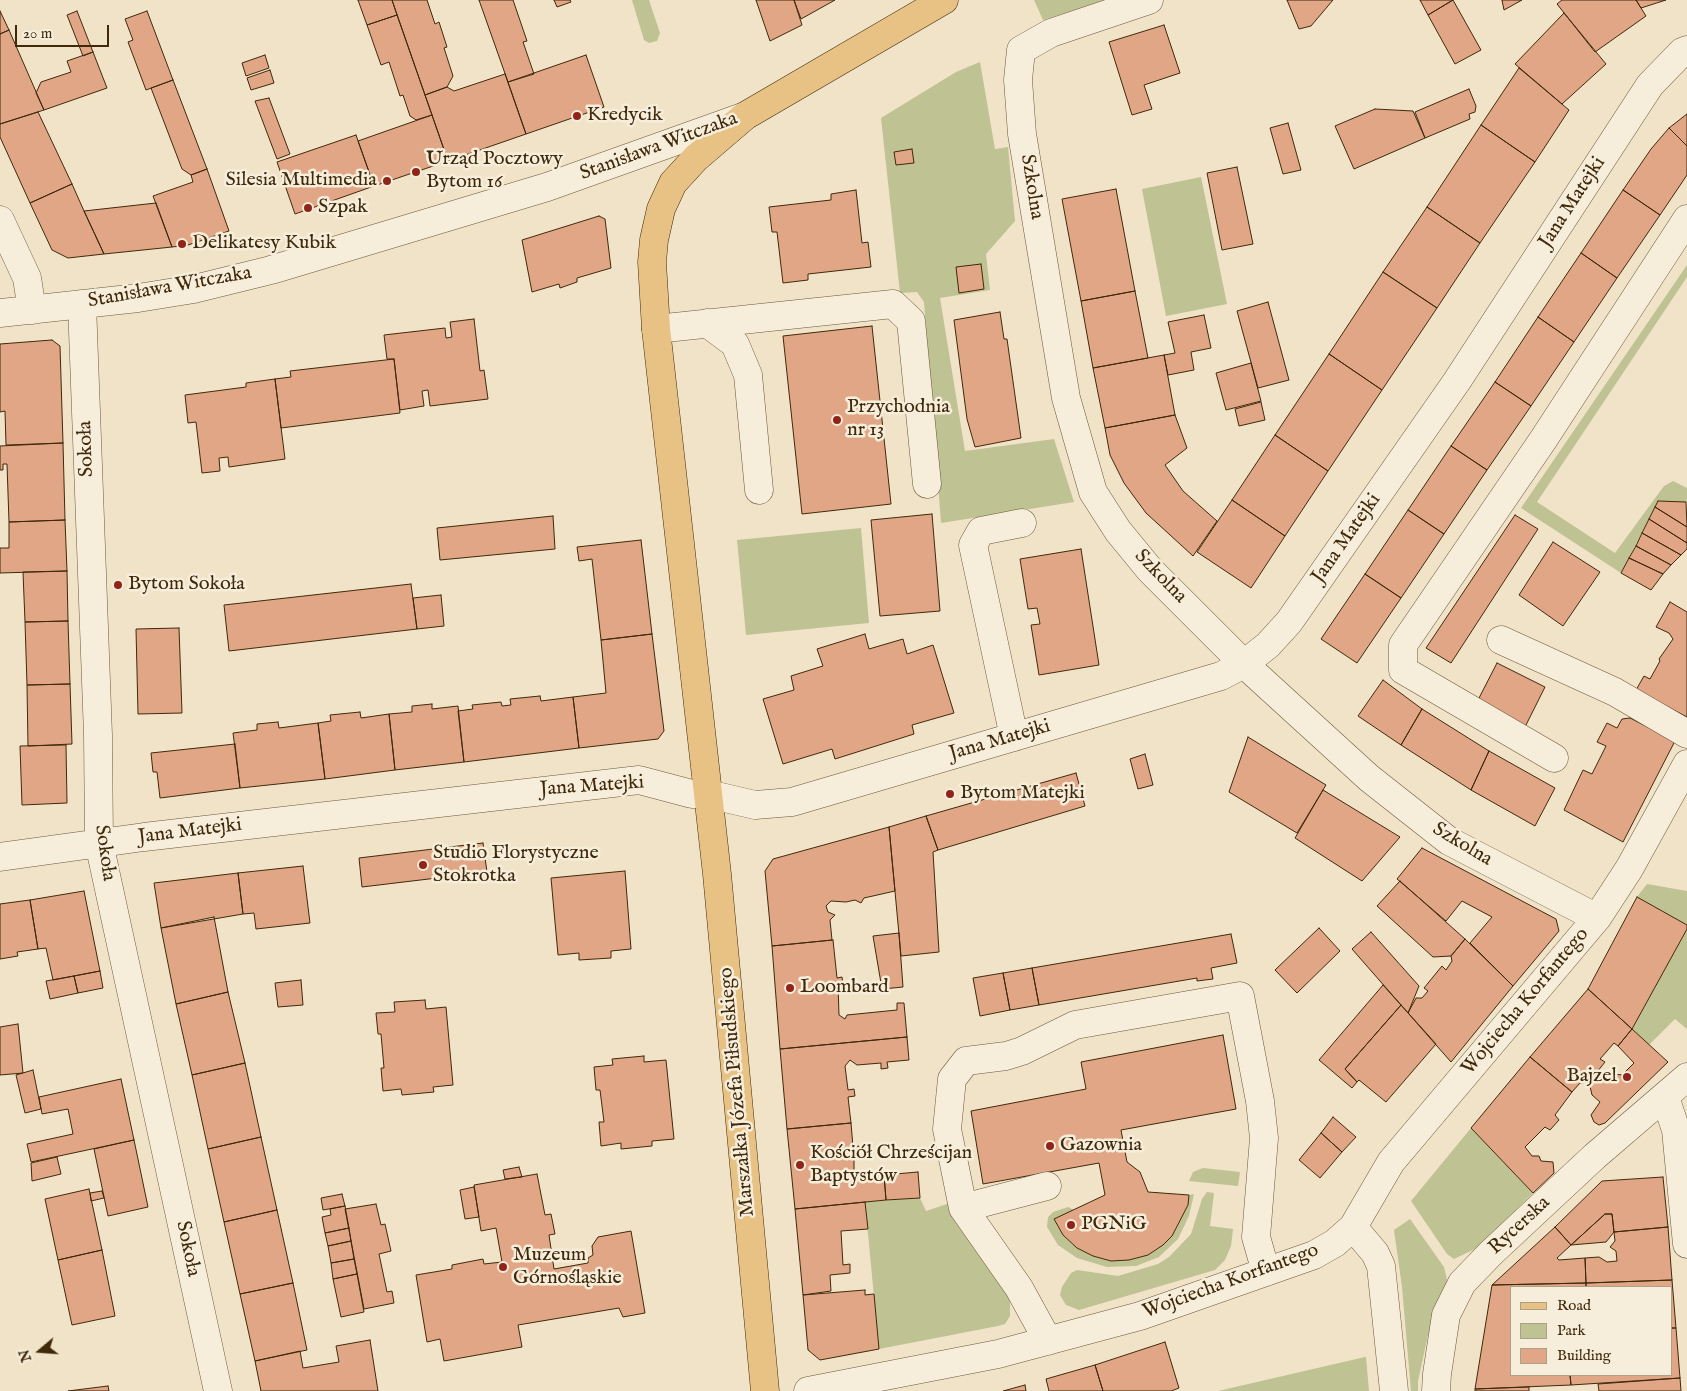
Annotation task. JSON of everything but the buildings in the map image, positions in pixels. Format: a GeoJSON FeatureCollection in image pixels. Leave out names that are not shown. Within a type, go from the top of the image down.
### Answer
{"type":"FeatureCollection","features":[{"type":"Feature","properties":{"kind":"main road","name":"Stanisława Witczaka"},"geometry":{"type":"LineString","coordinates":[[745,116],[944,0]]}},
{"type":"Feature","properties":{"kind":"main road","name":"Marszałka Józefa Piłsudskiego"},"geometry":{"type":"LineString","coordinates":[[745,116],[685,169],[666,196],[654,240],[652,269],[656,328],[728,985],[765,1391]]}},
{"type":"Feature","properties":{"kind":"street","name":"Szkolna"},"geometry":{"type":"LineString","coordinates":[[1149,0],[1051,33],[1022,50],[1018,80],[1022,134],[1066,398],[1093,492],[1118,531],[1150,570],[1244,664],[1368,778],[1449,841],[1596,918]]}},
{"type":"Feature","properties":{"kind":"street","name":"Jana Matejki"},"geometry":{"type":"LineString","coordinates":[[0,857],[99,843],[631,780],[648,781],[692,794],[708,794],[755,805],[792,802],[1221,676],[1244,664],[1268,645],[1289,622],[1457,381],[1650,85],[1682,52],[1687,50]]}},
{"type":"Feature","properties":{"kind":"street","name":"Stanisława Witczaka"},"geometry":{"type":"LineString","coordinates":[[0,313],[194,289],[271,270],[547,187],[745,116]]}},
{"type":"Feature","properties":{"kind":"street"},"geometry":{"type":"LineString","coordinates":[[1554,758],[1404,670],[1402,645],[1543,440],[1687,219]]}},
{"type":"Feature","properties":{"kind":"street"},"geometry":{"type":"LineString","coordinates":[[0,220],[27,278],[32,310]]}},
{"type":"Feature","properties":{"kind":"street","name":"Sokoła"},"geometry":{"type":"LineString","coordinates":[[82,304],[98,735],[99,843],[218,1391]]}},
{"type":"Feature","properties":{"kind":"street"},"geometry":{"type":"LineString","coordinates":[[656,328],[893,304],[911,321],[927,484]]}},
{"type":"Feature","properties":{"kind":"street"},"geometry":{"type":"LineString","coordinates":[[707,323],[735,344],[748,376],[759,490]]}},
{"type":"Feature","properties":{"kind":"street"},"geometry":{"type":"LineString","coordinates":[[1014,737],[973,545],[981,531],[1022,523]]}},
{"type":"Feature","properties":{"kind":"street"},"geometry":{"type":"LineString","coordinates":[[1501,640],[1615,692],[1687,734]]}},
{"type":"Feature","properties":{"kind":"street","name":"Wojciecha Korfantego"},"geometry":{"type":"LineString","coordinates":[[808,1391],[998,1354],[1140,1316],[1314,1255],[1335,1243],[1353,1227],[1391,1162],[1596,918],[1629,869],[1687,764]]}},
{"type":"Feature","properties":{"kind":"street"},"geometry":{"type":"LineString","coordinates":[[1048,1341],[1019,1288],[963,1208],[947,1129],[952,1079],[966,1061],[1006,1056],[1022,1051],[1075,1025],[1240,996],[1260,1101],[1264,1138],[1256,1237],[1266,1272]]}},
{"type":"Feature","properties":{"kind":"street","name":"Rycerska"},"geometry":{"type":"LineString","coordinates":[[1436,1391],[1446,1315],[1462,1284],[1491,1253],[1594,1156],[1687,1077]]}},
{"type":"Feature","properties":{"kind":"street"},"geometry":{"type":"LineString","coordinates":[[1665,1097],[1676,1130],[1687,1244]]}},
{"type":"Feature","properties":{"kind":"street"},"geometry":{"type":"LineString","coordinates":[[963,1208],[1047,1186]]}},
{"type":"Feature","properties":{"kind":"street"},"geometry":{"type":"LineString","coordinates":[[1353,1227],[1375,1254],[1381,1266],[1394,1391]]}},
{"type":"Feature","properties":{"kind":"green space"},"geometry":{"type":"Polygon","coordinates":[[[632,0],[649,0],[660,33],[657,41],[649,43],[644,40],[632,0]]]}},
{"type":"Feature","properties":{"kind":"green space"},"geometry":{"type":"Polygon","coordinates":[[[1034,0],[1106,0],[1043,20],[1034,0]]]}},
{"type":"Feature","properties":{"kind":"green space"},"geometry":{"type":"Polygon","coordinates":[[[980,62],[995,149],[1008,147],[1015,221],[986,254],[990,290],[940,298],[965,451],[1054,439],[1074,502],[941,523],[924,302],[917,292],[900,293],[881,118],[956,72],[980,62]]]}},
{"type":"Feature","properties":{"kind":"green space"},"geometry":{"type":"Polygon","coordinates":[[[1201,177],[1227,304],[1166,316],[1142,189],[1201,177]]]}},
{"type":"Feature","properties":{"kind":"green space"},"geometry":{"type":"Polygon","coordinates":[[[1687,265],[1687,277],[1537,502],[1615,553],[1664,486],[1673,481],[1687,488],[1687,502],[1658,502],[1621,573],[1521,508],[1687,265]]]}},
{"type":"Feature","properties":{"kind":"green space"},"geometry":{"type":"Polygon","coordinates":[[[861,528],[869,623],[746,635],[737,540],[861,528]]]}},
{"type":"Feature","properties":{"kind":"green space"},"geometry":{"type":"Polygon","coordinates":[[[1647,884],[1687,891],[1687,925],[1637,897],[1647,884]]]}},
{"type":"Feature","properties":{"kind":"green space"},"geometry":{"type":"Polygon","coordinates":[[[1687,929],[1687,1029],[1675,1019],[1649,1045],[1632,1029],[1687,929]]]}},
{"type":"Feature","properties":{"kind":"green space"},"geometry":{"type":"Polygon","coordinates":[[[1471,1128],[1533,1193],[1484,1242],[1473,1250],[1454,1259],[1447,1254],[1411,1201],[1471,1128]]]}},
{"type":"Feature","properties":{"kind":"green space"},"geometry":{"type":"Polygon","coordinates":[[[1203,1168],[1240,1172],[1238,1186],[1189,1181],[1193,1172],[1203,1168]]]}},
{"type":"Feature","properties":{"kind":"green space"},"geometry":{"type":"Polygon","coordinates":[[[1207,1192],[1214,1193],[1210,1226],[1233,1229],[1231,1246],[1225,1260],[1215,1270],[1079,1310],[1066,1305],[1060,1295],[1062,1287],[1071,1273],[1077,1270],[1118,1276],[1158,1264],[1169,1257],[1191,1234],[1202,1199],[1207,1192]]]}},
{"type":"Feature","properties":{"kind":"green space"},"geometry":{"type":"Polygon","coordinates":[[[1194,1194],[1189,1216],[1178,1239],[1159,1257],[1136,1266],[1107,1267],[1077,1258],[1058,1245],[1047,1227],[1048,1217],[1053,1212],[1068,1207],[1074,1210],[1054,1220],[1063,1235],[1077,1248],[1093,1256],[1111,1261],[1129,1260],[1148,1255],[1172,1236],[1188,1205],[1189,1195],[1194,1194]]]}},
{"type":"Feature","properties":{"kind":"green space"},"geometry":{"type":"Polygon","coordinates":[[[920,1198],[926,1211],[950,1203],[1007,1293],[1010,1300],[1010,1316],[1005,1324],[998,1326],[879,1349],[865,1202],[920,1198]]]}},
{"type":"Feature","properties":{"kind":"green space"},"geometry":{"type":"Polygon","coordinates":[[[1410,1219],[1444,1267],[1448,1284],[1428,1335],[1418,1381],[1418,1391],[1411,1391],[1402,1287],[1394,1230],[1410,1219]]]}},
{"type":"Feature","properties":{"kind":"green space"},"geometry":{"type":"Polygon","coordinates":[[[1365,1357],[1369,1391],[1218,1391],[1365,1357]]]}},
{"type":"Feature","properties":{"kind":"place","name":"Kredycik"},"geometry":{"type":"Point","coordinates":[577,116]}},
{"type":"Feature","properties":{"kind":"place","name":"Urząd Pocztowy Bytom 16"},"geometry":{"type":"Point","coordinates":[416,172]}},
{"type":"Feature","properties":{"kind":"place","name":"Silesia Multimedia"},"geometry":{"type":"Point","coordinates":[387,181]}},
{"type":"Feature","properties":{"kind":"place","name":"Szpak"},"geometry":{"type":"Point","coordinates":[308,208]}},
{"type":"Feature","properties":{"kind":"place","name":"Delikatesy Kubik"},"geometry":{"type":"Point","coordinates":[182,244]}},
{"type":"Feature","properties":{"kind":"place","name":"Przychodnia nr 13"},"geometry":{"type":"Point","coordinates":[837,420]}},
{"type":"Feature","properties":{"kind":"place","name":"Bytom Sokoła"},"geometry":{"type":"Point","coordinates":[118,585]}},
{"type":"Feature","properties":{"kind":"place","name":"Bytom Matejki"},"geometry":{"type":"Point","coordinates":[950,794]}},
{"type":"Feature","properties":{"kind":"place","name":"Studio Florystyczne Stokrotka"},"geometry":{"type":"Point","coordinates":[423,865]}},
{"type":"Feature","properties":{"kind":"place","name":"Loombard"},"geometry":{"type":"Point","coordinates":[790,988]}},
{"type":"Feature","properties":{"kind":"place","name":"Bajzel"},"geometry":{"type":"Point","coordinates":[1627,1077]}},
{"type":"Feature","properties":{"kind":"place","name":"Gazownia"},"geometry":{"type":"Point","coordinates":[1050,1146]}},
{"type":"Feature","properties":{"kind":"place","name":"Kościół Chrześcijan Baptystów"},"geometry":{"type":"Point","coordinates":[800,1165]}},
{"type":"Feature","properties":{"kind":"place","name":"PGNiG"},"geometry":{"type":"Point","coordinates":[1071,1225]}},
{"type":"Feature","properties":{"kind":"place","name":"Muzeum Górnośląskie"},"geometry":{"type":"Point","coordinates":[503,1267]}}]}
